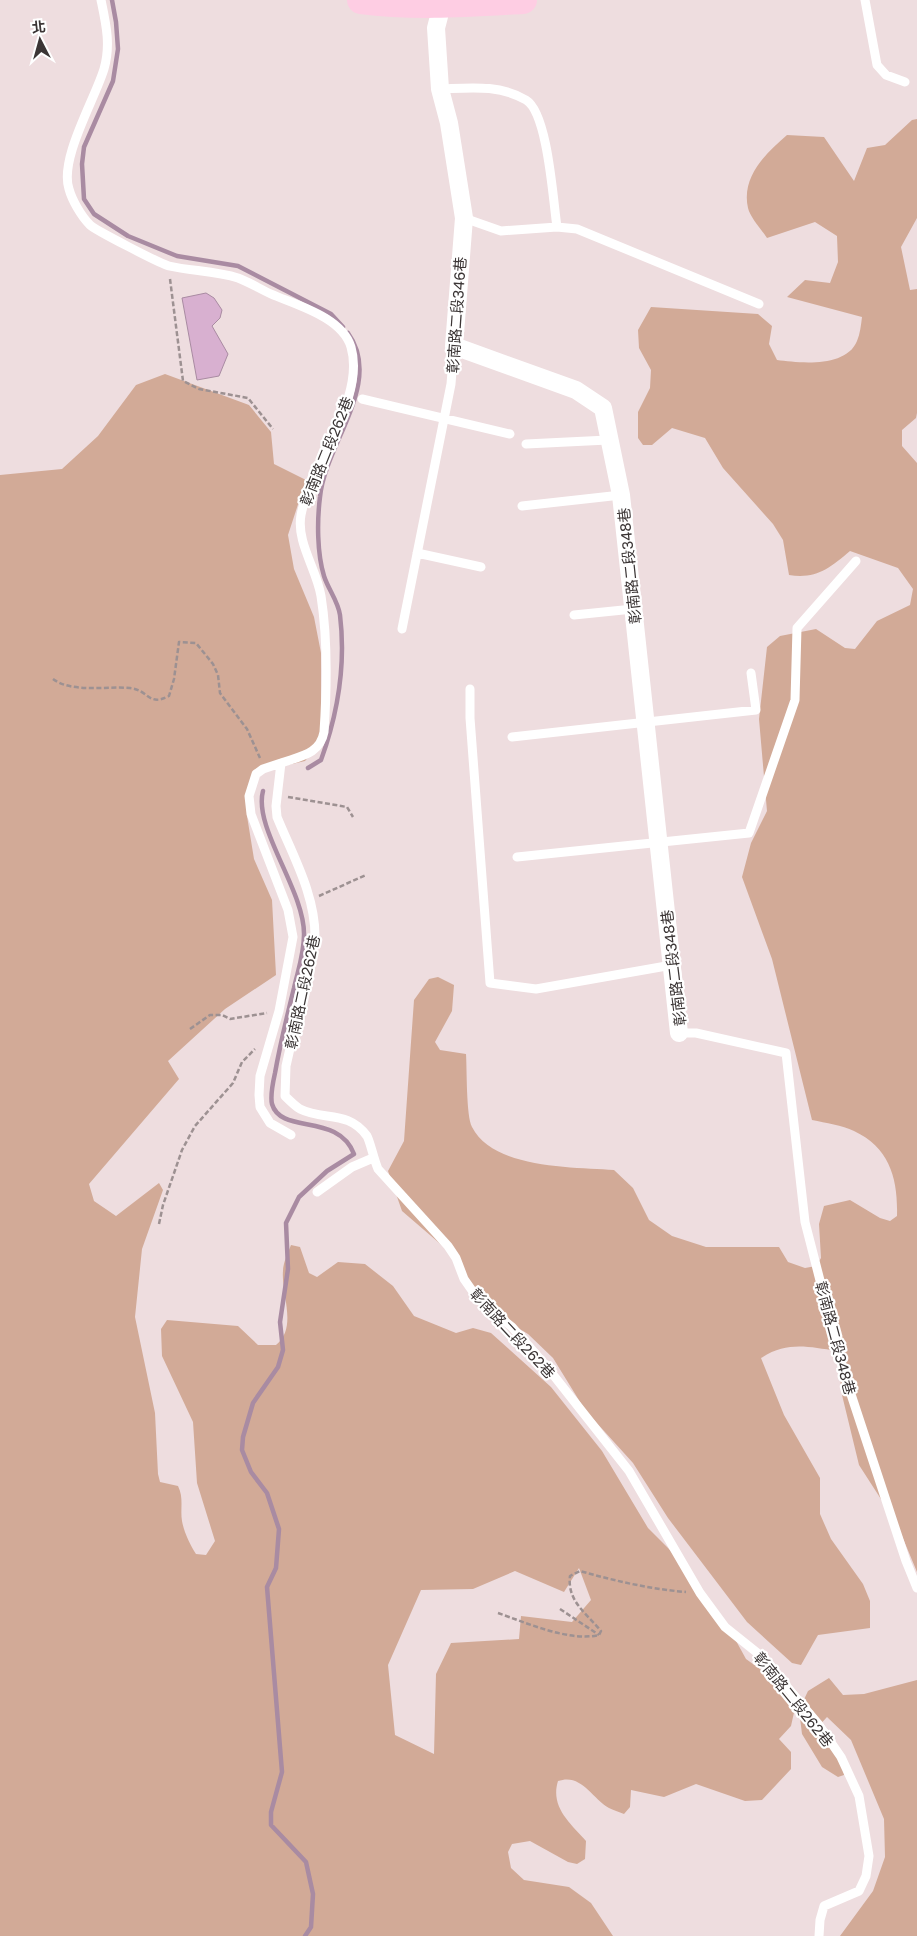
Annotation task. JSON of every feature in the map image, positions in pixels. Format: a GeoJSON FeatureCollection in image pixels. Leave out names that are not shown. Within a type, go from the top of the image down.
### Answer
{"type":"FeatureCollection","features":[{"type":"Feature","properties":{"kind":"main road"},"geometry":{"type":"LineString","coordinates":[[360,0],[391,4],[523,0]]}},
{"type":"Feature","properties":{"kind":"street","name":"彰南路二段346巷"},"geometry":{"type":"LineString","coordinates":[[444,2],[436,28],[440,89],[449,123],[464,218],[454,346]]}},
{"type":"Feature","properties":{"kind":"street","name":"彰南路二段348巷"},"geometry":{"type":"LineString","coordinates":[[454,346],[576,390],[603,408],[608,440],[621,495],[679,1033]]}},
{"type":"Feature","properties":{"kind":"lane","name":"彰南路二段262巷"},"geometry":{"type":"LineString","coordinates":[[101,0],[109,37],[104,68],[71,150],[67,186],[77,207],[90,225],[166,265],[238,278],[327,318],[351,345],[354,366],[352,386],[345,409],[324,452],[305,500],[300,527],[318,579],[322,606],[326,695],[322,741],[317,748],[305,756],[281,762],[277,794],[277,817],[311,900],[316,922],[315,939],[286,1066],[285,1096],[301,1110],[350,1120],[359,1126],[368,1139],[373,1158],[389,1182],[448,1246],[456,1258],[464,1279],[478,1299],[512,1327],[542,1361],[629,1472],[700,1593],[725,1627],[760,1655],[819,1725],[851,1775],[860,1796],[869,1856],[866,1876],[859,1891],[824,1906],[820,1920],[819,1936]]}},
{"type":"Feature","properties":{"kind":"lane"},"geometry":{"type":"LineString","coordinates":[[865,0],[877,65],[886,76],[905,82]]}},
{"type":"Feature","properties":{"kind":"lane"},"geometry":{"type":"LineString","coordinates":[[440,89],[484,87],[501,90],[528,100],[543,128],[557,227]]}},
{"type":"Feature","properties":{"kind":"lane"},"geometry":{"type":"LineString","coordinates":[[464,218],[501,231],[557,227],[577,229],[759,304]]}},
{"type":"Feature","properties":{"kind":"lane","name":"彰南路二段346巷"},"geometry":{"type":"LineString","coordinates":[[402,629],[451,384],[454,346]]}},
{"type":"Feature","properties":{"kind":"lane"},"geometry":{"type":"LineString","coordinates":[[362,399],[510,434]]}},
{"type":"Feature","properties":{"kind":"lane"},"geometry":{"type":"LineString","coordinates":[[526,444],[608,440]]}},
{"type":"Feature","properties":{"kind":"lane"},"geometry":{"type":"LineString","coordinates":[[522,506],[621,495]]}},
{"type":"Feature","properties":{"kind":"lane"},"geometry":{"type":"LineString","coordinates":[[417,553],[481,566]]}},
{"type":"Feature","properties":{"kind":"lane"},"geometry":{"type":"LineString","coordinates":[[517,857],[749,833],[795,700],[797,628],[856,562]]}},
{"type":"Feature","properties":{"kind":"lane"},"geometry":{"type":"LineString","coordinates":[[574,615],[633,609]]}},
{"type":"Feature","properties":{"kind":"lane"},"geometry":{"type":"LineString","coordinates":[[512,736],[756,710],[751,673]]}},
{"type":"Feature","properties":{"kind":"lane"},"geometry":{"type":"LineString","coordinates":[[470,689],[470,718],[490,983],[536,989],[672,964]]}},
{"type":"Feature","properties":{"kind":"lane"},"geometry":{"type":"LineString","coordinates":[[281,762],[256,774],[249,796],[251,814],[288,910],[293,937],[279,1011],[260,1076],[260,1107],[270,1123],[291,1135]]}},
{"type":"Feature","properties":{"kind":"lane","name":"彰南路二段348巷"},"geometry":{"type":"LineString","coordinates":[[679,1033],[696,1033],[786,1053],[805,1222],[843,1370],[906,1561],[917,1588]]}},
{"type":"Feature","properties":{"kind":"lane"},"geometry":{"type":"LineString","coordinates":[[317,1192],[352,1167],[373,1158]]}},
{"type":"Feature","properties":{"kind":"path"},"geometry":{"type":"LineString","coordinates":[[166,265],[173,286],[184,381],[199,389],[248,398],[273,429]]}},
{"type":"Feature","properties":{"kind":"path"},"geometry":{"type":"LineString","coordinates":[[53,679],[61,686],[78,688],[100,686],[133,688],[152,700],[160,700],[169,696],[174,679],[178,642],[196,643],[202,648],[218,675],[220,693],[247,729],[260,754],[263,769]]}},
{"type":"Feature","properties":{"kind":"path"},"geometry":{"type":"LineString","coordinates":[[277,794],[347,807],[353,817]]}},
{"type":"Feature","properties":{"kind":"path"},"geometry":{"type":"LineString","coordinates":[[311,900],[366,875]]}},
{"type":"Feature","properties":{"kind":"path"},"geometry":{"type":"LineString","coordinates":[[190,1029],[210,1015],[222,1014],[230,1018],[279,1011]]}},
{"type":"Feature","properties":{"kind":"path"},"geometry":{"type":"LineString","coordinates":[[159,1224],[163,1205],[182,1150],[195,1126],[233,1084],[242,1062],[256,1048],[271,1038]]}},
{"type":"Feature","properties":{"kind":"path"},"geometry":{"type":"LineString","coordinates":[[599,1635],[601,1631],[575,1603],[569,1588],[570,1576],[580,1571],[606,1579],[662,1590],[700,1593]]}},
{"type":"Feature","properties":{"kind":"path"},"geometry":{"type":"LineString","coordinates":[[560,1609],[599,1635]]}},
{"type":"Feature","properties":{"kind":"path"},"geometry":{"type":"LineString","coordinates":[[498,1613],[548,1630],[588,1637],[599,1635]]}},
{"type":"Feature","properties":{"kind":"shaded area"},"geometry":{"type":"Polygon","coordinates":[[[917,119],[917,218],[901,247],[910,290],[917,289],[917,413],[916,418],[902,430],[902,446],[917,463],[917,1572],[897,1524],[859,1465],[842,1395],[837,1351],[789,1347],[761,1358],[784,1415],[820,1478],[820,1514],[831,1539],[863,1584],[870,1601],[870,1628],[818,1635],[801,1665],[792,1663],[747,1622],[668,1518],[633,1463],[585,1410],[553,1358],[528,1334],[475,1302],[467,1277],[445,1248],[402,1211],[388,1171],[404,1141],[414,1000],[429,979],[438,977],[454,985],[452,1011],[435,1042],[440,1050],[466,1054],[470,1121],[482,1141],[497,1151],[535,1163],[614,1170],[633,1188],[649,1220],[672,1236],[706,1247],[779,1247],[788,1262],[805,1268],[816,1266],[821,1258],[819,1224],[824,1206],[850,1200],[880,1218],[890,1221],[897,1216],[896,1190],[893,1177],[884,1156],[876,1146],[854,1131],[834,1124],[812,1120],[772,959],[742,877],[751,843],[767,811],[759,719],[767,647],[780,636],[816,629],[845,648],[855,649],[877,621],[910,605],[913,589],[898,568],[850,551],[829,568],[815,574],[789,575],[783,540],[773,524],[723,468],[705,438],[672,428],[652,445],[643,445],[638,438],[638,412],[650,388],[651,370],[639,348],[638,330],[651,307],[758,314],[772,326],[769,344],[777,360],[822,362],[843,356],[851,350],[858,338],[862,317],[787,297],[805,280],[830,283],[838,262],[837,236],[815,222],[767,238],[749,212],[748,186],[757,167],[787,135],[824,137],[854,181],[867,148],[885,145],[912,120],[917,119]]]}},
{"type":"Feature","properties":{"kind":"shaded area"},"geometry":{"type":"Polygon","coordinates":[[[206,293],[214,298],[222,310],[220,318],[212,326],[228,354],[219,376],[197,380],[182,298],[206,293]]]}},
{"type":"Feature","properties":{"kind":"shaded area"},"geometry":{"type":"Polygon","coordinates":[[[165,374],[249,405],[271,432],[274,464],[306,480],[288,535],[294,569],[314,617],[321,653],[321,728],[317,747],[305,761],[266,770],[258,778],[247,816],[254,859],[272,900],[276,975],[225,1009],[168,1061],[179,1079],[89,1184],[94,1201],[116,1216],[159,1183],[163,1190],[142,1249],[135,1317],[155,1413],[160,1482],[178,1486],[180,1490],[182,1521],[189,1543],[196,1554],[206,1555],[215,1541],[197,1483],[193,1422],[162,1356],[161,1329],[167,1320],[238,1326],[258,1345],[276,1345],[283,1338],[286,1329],[287,1310],[283,1271],[291,1245],[300,1247],[309,1273],[317,1277],[338,1262],[365,1264],[393,1286],[414,1316],[456,1333],[473,1328],[491,1333],[551,1387],[602,1451],[648,1528],[680,1560],[724,1619],[746,1659],[782,1685],[795,1708],[791,1726],[779,1739],[791,1752],[791,1769],[762,1800],[745,1801],[696,1784],[664,1797],[631,1790],[630,1807],[624,1814],[609,1808],[585,1787],[573,1780],[558,1781],[556,1790],[559,1807],[568,1821],[586,1841],[585,1859],[577,1864],[568,1862],[530,1841],[512,1844],[508,1852],[511,1868],[524,1880],[569,1887],[591,1903],[613,1936],[0,1936],[0,475],[62,469],[98,436],[136,385],[165,374]],[[579,1568],[564,1592],[515,1571],[473,1589],[421,1590],[388,1665],[395,1735],[434,1754],[436,1674],[451,1643],[519,1639],[521,1616],[572,1622],[591,1600],[579,1568]]]}},
{"type":"Feature","properties":{"kind":"shaded area"},"geometry":{"type":"Polygon","coordinates":[[[829,1678],[843,1695],[864,1694],[917,1680],[917,1936],[840,1936],[873,1891],[885,1857],[884,1819],[851,1740],[827,1717],[817,1728],[842,1756],[844,1775],[838,1777],[822,1767],[802,1734],[799,1710],[808,1691],[829,1678]]]}},
{"type":"Feature","properties":{"kind":"waterway"},"geometry":{"type":"LineString","coordinates":[[112,0],[118,49],[113,81],[84,147],[82,164],[84,199],[94,214],[128,236],[177,256],[238,266],[331,314],[343,327]]}},
{"type":"Feature","properties":{"kind":"waterway"},"geometry":{"type":"LineString","coordinates":[[308,768],[321,760],[332,724],[341,670],[342,633],[340,615],[322,567],[318,516],[324,477],[349,414],[360,372],[357,352],[348,333]]}},
{"type":"Feature","properties":{"kind":"waterway"},"geometry":{"type":"LineString","coordinates":[[263,791],[262,806],[265,823],[297,899],[304,935],[302,955],[273,1084],[272,1104],[277,1113],[286,1119],[336,1133],[346,1141],[354,1154],[327,1171],[299,1197],[286,1223],[288,1269],[280,1322],[283,1350],[278,1367],[253,1403],[243,1437],[242,1450],[251,1472],[267,1493],[279,1529],[276,1568],[267,1587],[282,1772],[271,1812],[271,1825],[306,1862],[313,1894],[311,1927],[305,1936]]}}]}
